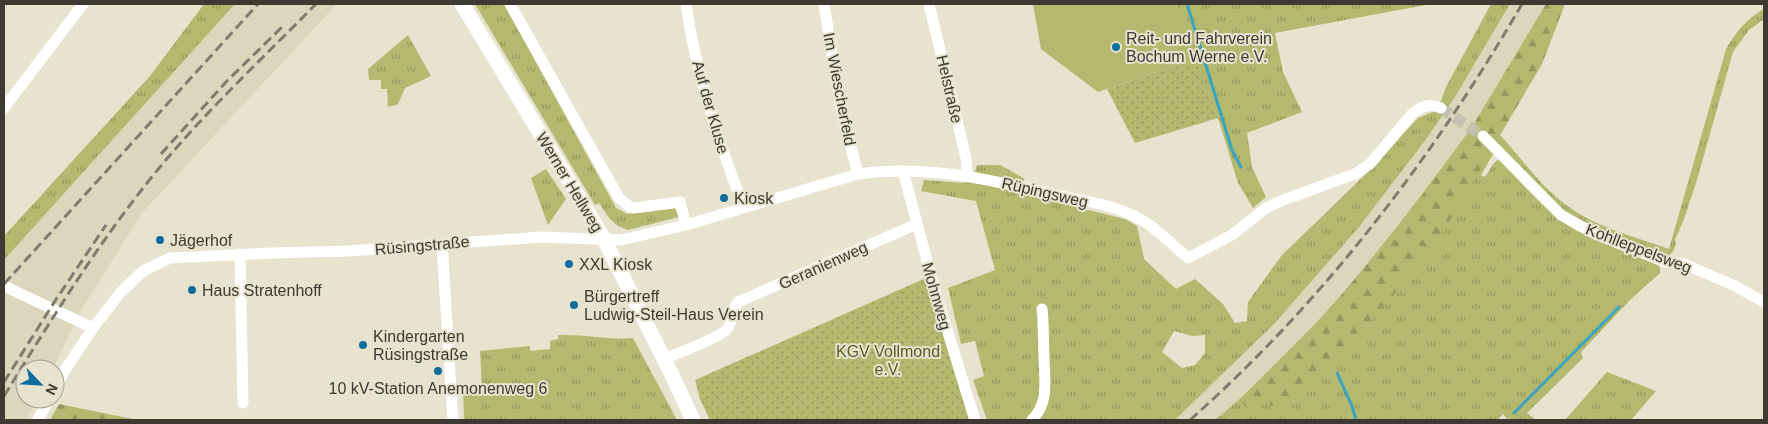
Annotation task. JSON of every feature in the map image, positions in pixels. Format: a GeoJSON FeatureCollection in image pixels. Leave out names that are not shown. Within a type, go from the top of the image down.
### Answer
{"type":"FeatureCollection","features":[{"type":"Feature","properties":{"kind":"main road","name":"Werner Hellweg"},"geometry":{"type":"LineString","coordinates":[[462,4],[604,239],[692,420]]}},
{"type":"Feature","properties":{"kind":"street"},"geometry":{"type":"LineString","coordinates":[[4,108],[84,4]]}},
{"type":"Feature","properties":{"kind":"street","name":"Werner Hellweg"},"geometry":{"type":"LineString","coordinates":[[510,4],[619,198],[634,208],[680,202],[686,225]]}},
{"type":"Feature","properties":{"kind":"street","name":"Auf der Kluse"},"geometry":{"type":"LineString","coordinates":[[686,4],[700,76],[729,170],[744,207]]}},
{"type":"Feature","properties":{"kind":"street","name":"Im Wiescherfeld"},"geometry":{"type":"LineString","coordinates":[[824,4],[842,109],[858,174]]}},
{"type":"Feature","properties":{"kind":"street","name":"Helstraße"},"geometry":{"type":"LineString","coordinates":[[929,4],[966,158],[968,175]]}},
{"type":"Feature","properties":{"kind":"street","name":"Rüpingsweg"},"geometry":{"type":"LineString","coordinates":[[604,239],[622,240],[686,225],[858,174],[880,171],[928,171],[968,175],[1120,209],[1144,221],[1188,258],[1232,235],[1266,208],[1355,174],[1370,164],[1412,114],[1421,107],[1429,104],[1441,108]]}},
{"type":"Feature","properties":{"kind":"street","name":"Kohlleppelsweg"},"geometry":{"type":"LineString","coordinates":[[1483,136],[1561,215],[1595,234],[1665,262],[1684,264],[1764,302]]}},
{"type":"Feature","properties":{"kind":"street","name":"Mohnweg"},"geometry":{"type":"LineString","coordinates":[[903,171],[946,328],[975,420]]}},
{"type":"Feature","properties":{"kind":"street","name":"Geranienweg"},"geometry":{"type":"LineString","coordinates":[[664,359],[725,332],[733,309],[738,302],[917,224]]}},
{"type":"Feature","properties":{"kind":"street","name":"Rüsingstraße"},"geometry":{"type":"LineString","coordinates":[[65,370],[93,328],[120,293],[143,271],[170,258],[349,251],[541,237],[604,239]]}},
{"type":"Feature","properties":{"kind":"street"},"geometry":{"type":"LineString","coordinates":[[442,244],[453,420]]}},
{"type":"Feature","properties":{"kind":"street"},"geometry":{"type":"LineString","coordinates":[[240,254],[243,403]]}},
{"type":"Feature","properties":{"kind":"street"},"geometry":{"type":"LineString","coordinates":[[4,286],[93,328]]}},
{"type":"Feature","properties":{"kind":"street"},"geometry":{"type":"LineString","coordinates":[[1032,420],[1040,409],[1045,394],[1045,332],[1042,309]]}},
{"type":"Feature","properties":{"kind":"shaded area"},"geometry":{"type":"Polygon","coordinates":[[[235,4],[337,4],[142,213],[80,312],[58,359],[15,359],[15,409],[32,409],[26,420],[4,420],[4,260],[235,4]]]}},
{"type":"Feature","properties":{"kind":"shaded area"},"geometry":{"type":"Polygon","coordinates":[[[1510,4],[1546,4],[1470,130],[1410,212],[1331,308],[1239,400],[1215,420],[1175,420],[1275,323],[1359,227],[1427,138],[1455,97],[1510,4]]]}},
{"type":"Feature","properties":{"kind":"green space"},"geometry":{"type":"Polygon","coordinates":[[[204,4],[235,4],[4,260],[4,236],[150,76],[204,4]]]}},
{"type":"Feature","properties":{"kind":"green space"},"geometry":{"type":"Polygon","coordinates":[[[475,4],[504,4],[616,208],[627,214],[675,208],[679,217],[628,230],[618,226],[610,219],[599,203],[595,205],[475,4]]]}},
{"type":"Feature","properties":{"kind":"green space","name":"Reit- und Fahrverein Bochum Werne e.V."},"geometry":{"type":"Polygon","coordinates":[[[1033,4],[1176,4],[1197,58],[1098,92],[1041,49],[1033,4]]]}},
{"type":"Feature","properties":{"kind":"green space"},"geometry":{"type":"Polygon","coordinates":[[[1176,4],[1431,4],[1275,33],[1283,72],[1302,112],[1247,133],[1252,167],[1266,197],[1253,208],[1238,183],[1218,118],[1176,4]]]}},
{"type":"Feature","properties":{"kind":"green space"},"geometry":{"type":"Polygon","coordinates":[[[1491,4],[1510,4],[1455,97],[1427,138],[1359,227],[1275,323],[1175,420],[987,420],[973,380],[984,376],[975,341],[961,344],[948,288],[995,270],[976,201],[921,191],[924,180],[965,183],[975,171],[977,165],[1000,165],[1025,179],[1015,192],[1125,219],[1137,226],[1144,259],[1176,289],[1195,279],[1223,304],[1235,323],[1247,321],[1248,302],[1282,255],[1368,172],[1418,118],[1435,111],[1491,4]],[[1174,331],[1162,352],[1182,368],[1195,365],[1205,353],[1205,335],[1192,336],[1174,331]]]}},
{"type":"Feature","properties":{"kind":"green space"},"geometry":{"type":"Polygon","coordinates":[[[1546,4],[1565,4],[1542,64],[1435,246],[1360,334],[1322,368],[1294,402],[1272,406],[1260,399],[1250,410],[1239,400],[1331,308],[1410,212],[1470,130],[1546,4]]]}},
{"type":"Feature","properties":{"kind":"green space"},"geometry":{"type":"Polygon","coordinates":[[[1764,9],[1764,19],[1749,30],[1733,52],[1697,180],[1675,240],[1674,250],[1669,255],[1664,256],[1619,240],[1586,225],[1565,212],[1495,142],[1499,134],[1549,191],[1580,214],[1592,221],[1669,249],[1726,49],[1742,26],[1764,9]]]}},
{"type":"Feature","properties":{"kind":"green space"},"geometry":{"type":"Polygon","coordinates":[[[408,35],[431,76],[405,88],[398,104],[388,107],[387,89],[381,89],[381,80],[369,80],[368,69],[408,35]]]}},
{"type":"Feature","properties":{"kind":"green space"},"geometry":{"type":"Polygon","coordinates":[[[1197,58],[1218,118],[1135,143],[1107,89],[1197,58]]]}},
{"type":"Feature","properties":{"kind":"green space"},"geometry":{"type":"Polygon","coordinates":[[[1470,130],[1495,151],[1481,175],[1485,177],[1499,159],[1508,165],[1524,186],[1542,204],[1566,224],[1579,232],[1660,267],[1660,273],[1630,300],[1581,352],[1583,358],[1527,413],[1536,420],[1508,420],[1503,414],[1497,420],[1215,420],[1252,388],[1319,320],[1382,246],[1470,130]]]}},
{"type":"Feature","properties":{"kind":"green space"},"geometry":{"type":"Polygon","coordinates":[[[546,169],[566,199],[548,225],[531,178],[546,169]]]}},
{"type":"Feature","properties":{"kind":"green space","name":"KGV Vollmond e.V."},"geometry":{"type":"Polygon","coordinates":[[[926,278],[969,420],[710,420],[700,399],[695,380],[926,278]]]}},
{"type":"Feature","properties":{"kind":"green space"},"geometry":{"type":"Polygon","coordinates":[[[558,335],[633,338],[677,420],[464,420],[463,390],[482,389],[480,351],[530,346],[530,351],[550,349],[550,341],[558,339],[558,335]]]}},
{"type":"Feature","properties":{"kind":"green space"},"geometry":{"type":"Polygon","coordinates":[[[1607,372],[1656,391],[1631,420],[1565,420],[1607,372]]]}},
{"type":"Feature","properties":{"kind":"green space"},"geometry":{"type":"Polygon","coordinates":[[[65,405],[137,420],[50,420],[56,409],[65,409],[65,405]]]}},
{"type":"Feature","properties":{"kind":"waterway"},"geometry":{"type":"LineString","coordinates":[[1187,4],[1232,150],[1241,167]]}},
{"type":"Feature","properties":{"kind":"waterway"},"geometry":{"type":"LineString","coordinates":[[1514,413],[1619,307]]}},
{"type":"Feature","properties":{"kind":"waterway"},"geometry":{"type":"LineString","coordinates":[[1337,373],[1352,406],[1356,420]]}},
{"type":"Feature","properties":{"kind":"tunnel"},"geometry":{"type":"LineString","coordinates":[[1441,108],[1483,136]]}},
{"type":"Feature","properties":{"kind":"railway"},"geometry":{"type":"LineString","coordinates":[[4,284],[258,4]]}},
{"type":"Feature","properties":{"kind":"railway"},"geometry":{"type":"LineString","coordinates":[[4,396],[86,266],[140,192],[203,118],[316,4]]}},
{"type":"Feature","properties":{"kind":"railway"},"geometry":{"type":"LineString","coordinates":[[1190,420],[1239,375],[1285,327],[1373,226],[1451,117],[1488,61],[1522,4]]}},
{"type":"Feature","properties":{"kind":"railway"},"geometry":{"type":"LineString","coordinates":[[161,154],[226,82],[282,27]]}},
{"type":"Feature","properties":{"kind":"railway"},"geometry":{"type":"LineString","coordinates":[[4,382],[106,225]]}},
{"type":"Feature","properties":{"kind":"place","name":"Reit- und Fahrverein Bochum Werne e.V."},"geometry":{"type":"Point","coordinates":[1116,47]}},
{"type":"Feature","properties":{"kind":"place","name":"Kiosk"},"geometry":{"type":"Point","coordinates":[724,198]}},
{"type":"Feature","properties":{"kind":"place","name":"Jägerhof"},"geometry":{"type":"Point","coordinates":[160,240]}},
{"type":"Feature","properties":{"kind":"place","name":"XXL Kiosk"},"geometry":{"type":"Point","coordinates":[569,264]}},
{"type":"Feature","properties":{"kind":"place","name":"Haus Stratenhoff"},"geometry":{"type":"Point","coordinates":[192,290]}},
{"type":"Feature","properties":{"kind":"place","name":"Bürgertreff Ludwig-Steil-Haus Verein"},"geometry":{"type":"Point","coordinates":[574,305]}},
{"type":"Feature","properties":{"kind":"place","name":"Kindergarten Rüsingstraße"},"geometry":{"type":"Point","coordinates":[363,345]}},
{"type":"Feature","properties":{"kind":"place","name":"10 kV-Station Anemonenweg 6"},"geometry":{"type":"Point","coordinates":[438,371]}}]}
